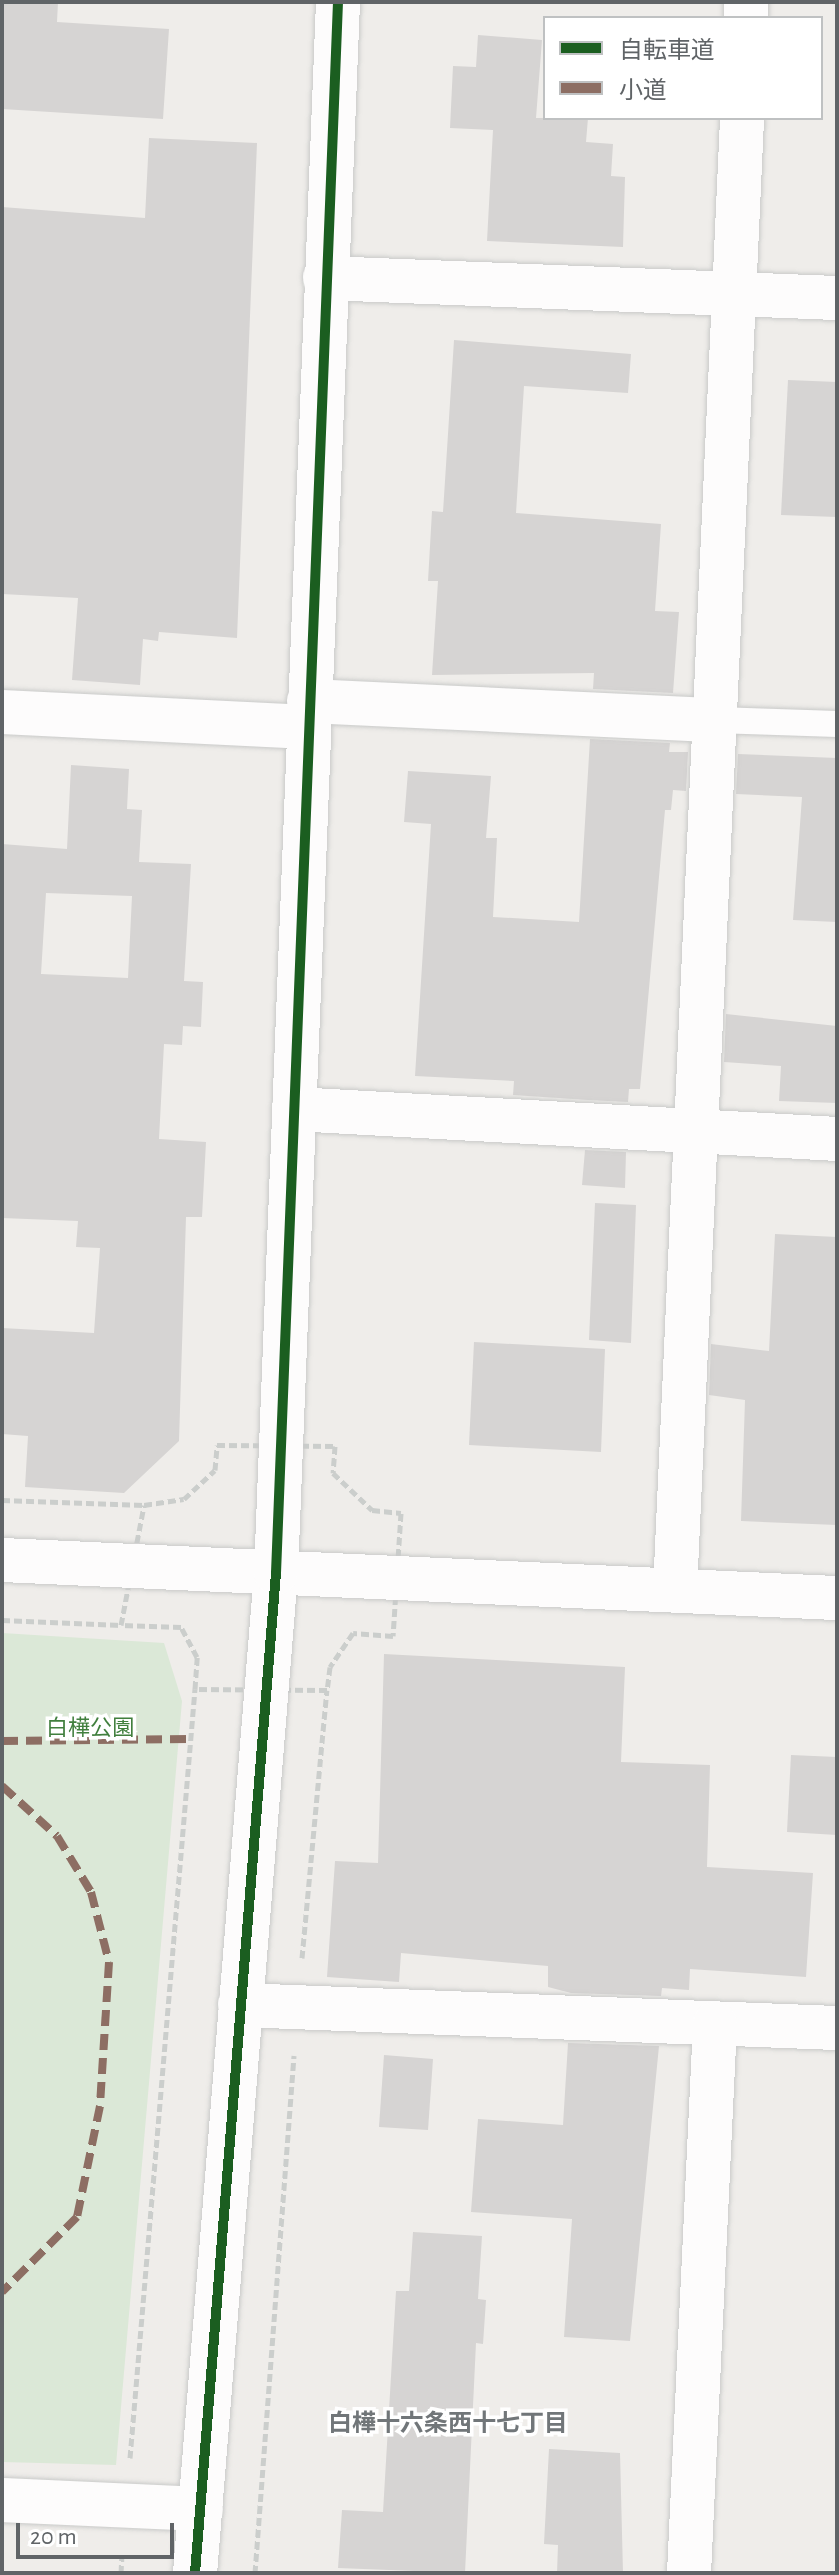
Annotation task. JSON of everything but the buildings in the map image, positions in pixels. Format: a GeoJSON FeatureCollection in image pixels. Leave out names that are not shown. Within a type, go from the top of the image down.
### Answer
{"type":"FeatureCollection","features":[{"type":"Feature","properties":{"kind":"street"},"geometry":{"type":"LineString","coordinates":[[195,2573],[276,1573],[338,2]]}},
{"type":"Feature","properties":{"kind":"street"},"geometry":{"type":"LineString","coordinates":[[675,1590],[742,120]]}},
{"type":"Feature","properties":{"kind":"street"},"geometry":{"type":"LineString","coordinates":[[325,278],[837,298]]}},
{"type":"Feature","properties":{"kind":"street"},"geometry":{"type":"LineString","coordinates":[[2,712],[716,720]]}},
{"type":"Feature","properties":{"kind":"street"},"geometry":{"type":"LineString","coordinates":[[294,1109],[837,1139]]}},
{"type":"Feature","properties":{"kind":"street"},"geometry":{"type":"LineString","coordinates":[[2,1560],[837,1598]]}},
{"type":"Feature","properties":{"kind":"street"},"geometry":{"type":"LineString","coordinates":[[240,2005],[837,2028]]}},
{"type":"Feature","properties":{"kind":"street"},"geometry":{"type":"LineString","coordinates":[[689,2573],[715,2024]]}},
{"type":"Feature","properties":{"kind":"street"},"geometry":{"type":"LineString","coordinates":[[2,2500],[201,2509]]}},
{"type":"Feature","properties":{"kind":"lane"},"geometry":{"type":"LineString","coordinates":[[716,720],[837,724]]}},
{"type":"Feature","properties":{"kind":"path"},"geometry":{"type":"LineString","coordinates":[[2,1500],[144,1505]]}},
{"type":"Feature","properties":{"kind":"path"},"geometry":{"type":"LineString","coordinates":[[2,1620],[121,1625]]}},
{"type":"Feature","properties":{"kind":"path"},"geometry":{"type":"LineString","coordinates":[[121,2573],[195,1689]]}},
{"type":"Feature","properties":{"kind":"path"},"geometry":{"type":"LineString","coordinates":[[255,2573],[298,2008],[327,1690]]}},
{"type":"Feature","properties":{"kind":"green space","name":"白樺公園"},"geometry":{"type":"Polygon","coordinates":[[[2,1633],[164,1643],[182,1701],[116,2465],[2,2462],[2,1633]]]}},
{"type":"Feature","properties":{"kind":"marked path"},"geometry":{"type":"LineString","coordinates":[[2,1741],[190,1739]]}},
{"type":"Feature","properties":{"kind":"marked path"},"geometry":{"type":"LineString","coordinates":[[2,1786],[57,1836],[91,1892],[109,1962],[100,2106],[77,2217],[2,2292]]}},
{"type":"Feature","properties":{"kind":"cycle path"},"geometry":{"type":"LineString","coordinates":[[195,2573],[276,1573],[338,2]]}},
{"type":"Feature","properties":{"kind":"district","name":"白樺十六条西十七丁目"},"geometry":{"type":"Point","coordinates":[448,2425]}}]}
